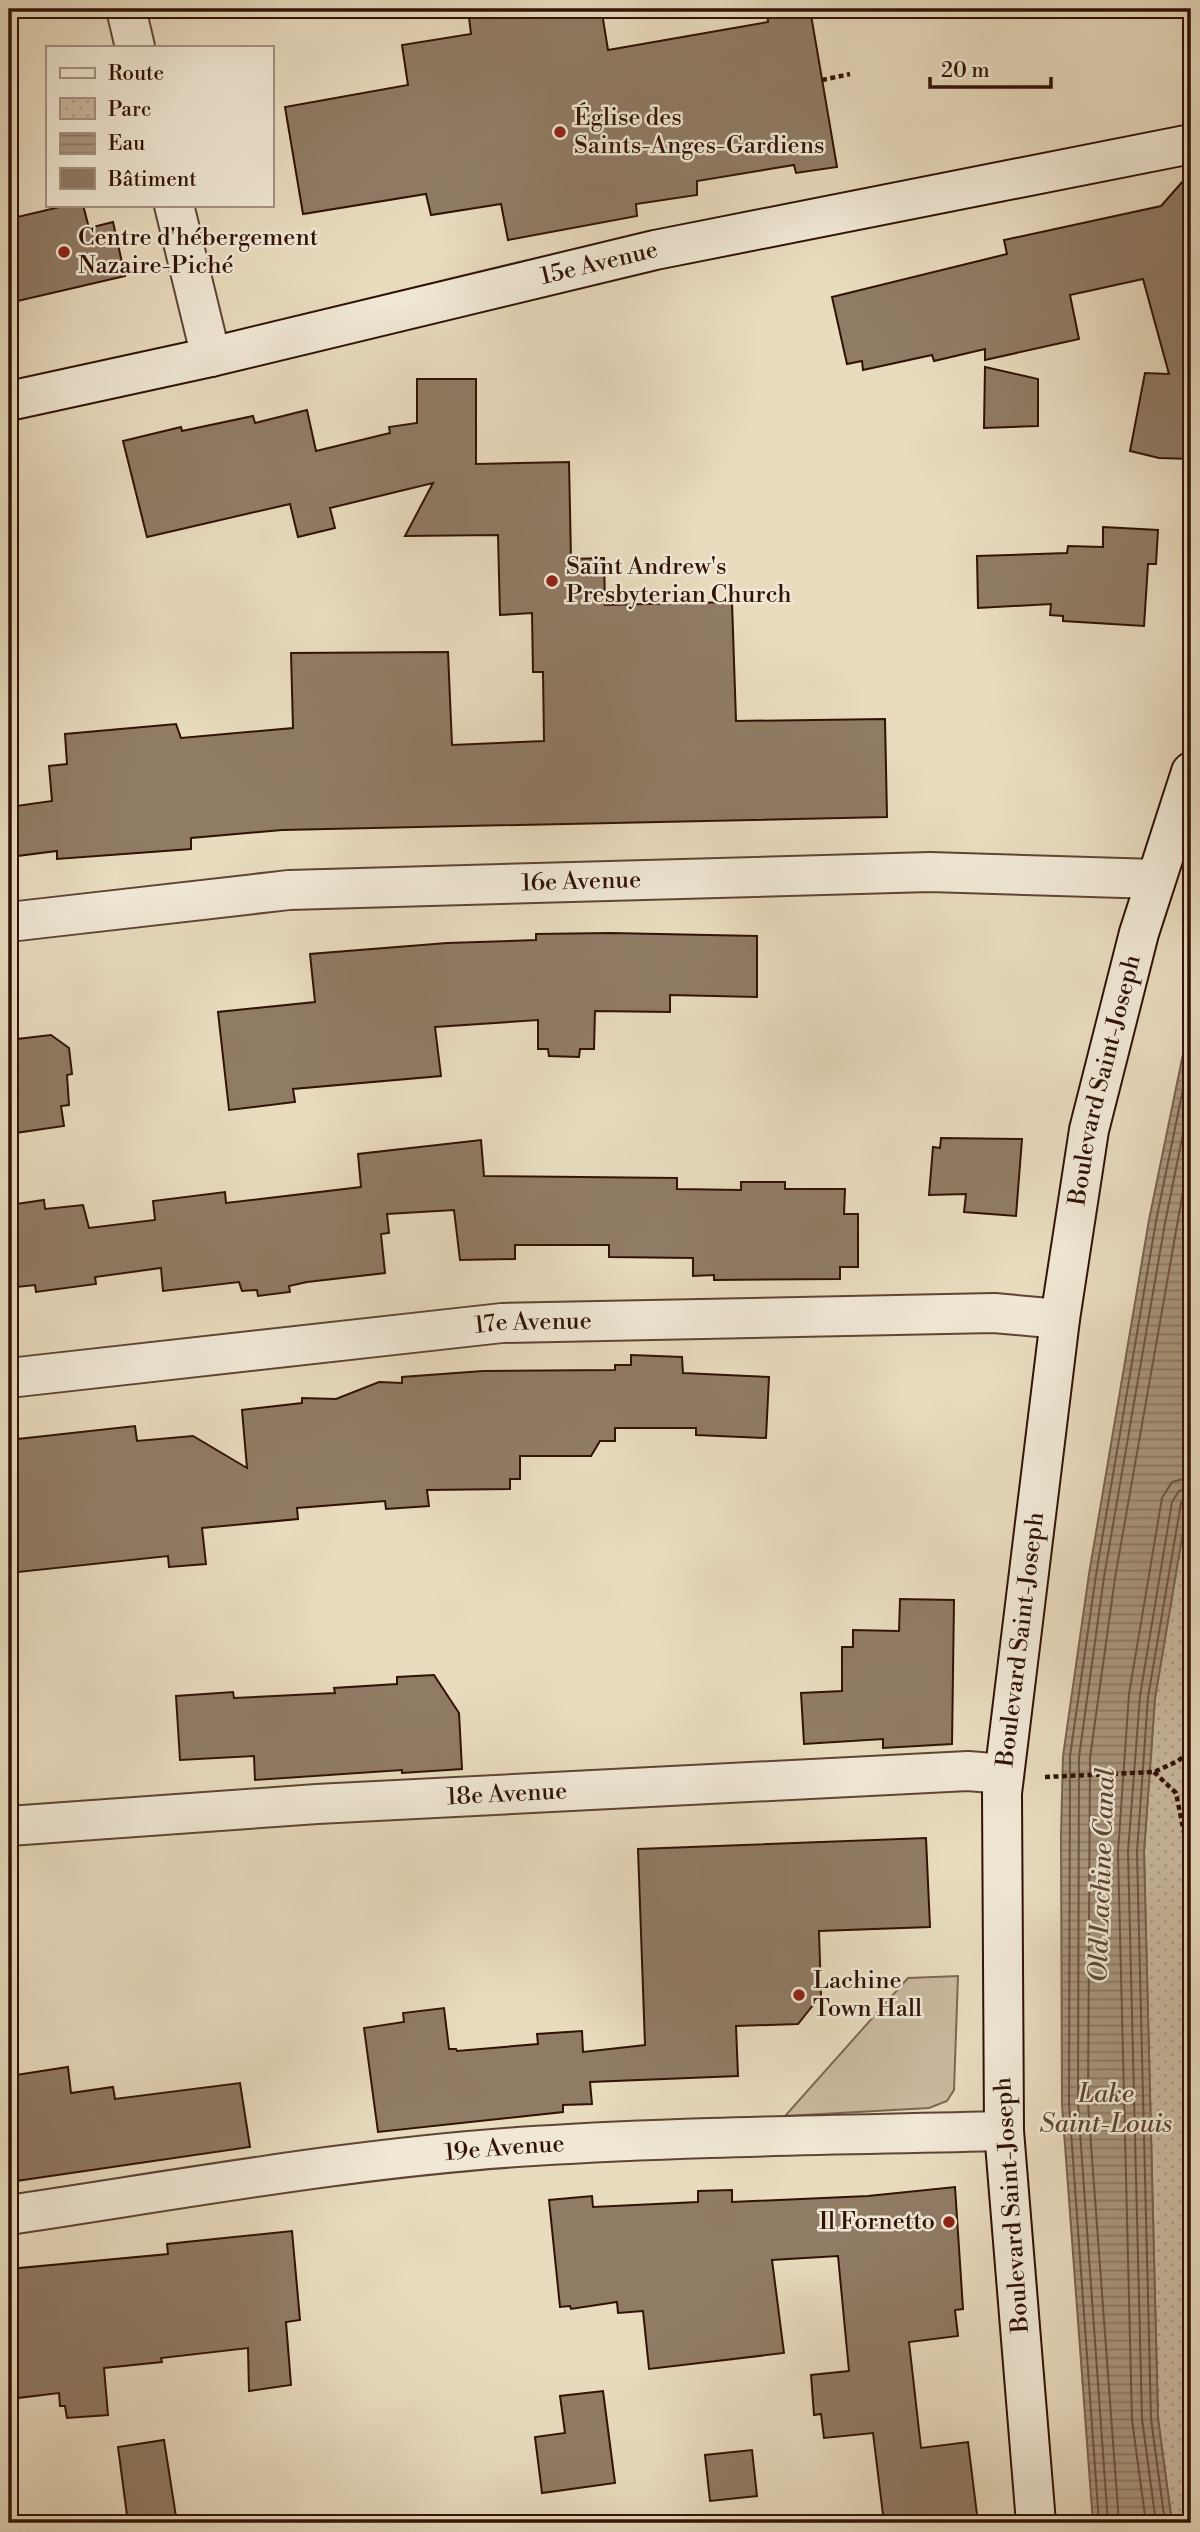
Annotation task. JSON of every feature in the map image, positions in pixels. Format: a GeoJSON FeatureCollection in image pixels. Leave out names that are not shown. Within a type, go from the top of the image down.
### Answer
{"type":"FeatureCollection","features":[{"type":"Feature","properties":{"kind":"street"},"geometry":{"type":"LineString","coordinates":[[126,9],[135,46]]}},
{"type":"Feature","properties":{"kind":"street","name":"15e Avenue"},"geometry":{"type":"LineString","coordinates":[[9,401],[211,357],[655,250],[1191,144]]}},
{"type":"Feature","properties":{"kind":"street"},"geometry":{"type":"LineString","coordinates":[[174,206],[211,357]]}},
{"type":"Feature","properties":{"kind":"street","name":"Boulevard Saint-Joseph"},"geometry":{"type":"LineString","coordinates":[[1036,2523],[1003,2131],[1001,1954],[1004,1774],[1060,1319],[1089,1130],[1139,933],[1191,772]]}},
{"type":"Feature","properties":{"kind":"street","name":"16e Avenue"},"geometry":{"type":"LineString","coordinates":[[9,922],[289,890],[930,873],[1156,879]]}},
{"type":"Feature","properties":{"kind":"street","name":"17e Avenue"},"geometry":{"type":"LineString","coordinates":[[9,1378],[502,1323],[994,1313],[1060,1319]]}},
{"type":"Feature","properties":{"kind":"street","name":"18e Avenue"},"geometry":{"type":"LineString","coordinates":[[9,1826],[317,1804],[968,1771],[1004,1774]]}},
{"type":"Feature","properties":{"kind":"street","name":"19e Avenue"},"geometry":{"type":"LineString","coordinates":[[9,2215],[329,2168],[531,2146],[740,2136],[1003,2131]]}},
{"type":"Feature","properties":{"kind":"path"},"geometry":{"type":"LineString","coordinates":[[822,80],[850,74]]}},
{"type":"Feature","properties":{"kind":"path"},"geometry":{"type":"LineString","coordinates":[[1058,1777],[1154,1772],[1178,1761],[1191,1750]]}},
{"type":"Feature","properties":{"kind":"path"},"geometry":{"type":"LineString","coordinates":[[1154,1772],[1176,1793],[1191,1867]]}},
{"type":"Feature","properties":{"kind":"path"},"geometry":{"type":"LineString","coordinates":[[1191,2071],[1186,2093],[1191,2166]]}},
{"type":"Feature","properties":{"kind":"green space"},"geometry":{"type":"Polygon","coordinates":[[[1191,1484],[1191,2523],[1172,2523],[1158,2419],[1144,1852],[1155,1698],[1191,1484]]]}},
{"type":"Feature","properties":{"kind":"green space"},"geometry":{"type":"Polygon","coordinates":[[[958,1976],[954,2090],[947,2101],[929,2108],[785,2116],[908,1978],[958,1976]]]}},
{"type":"Feature","properties":{"kind":"water","name":"Lake Saint-Louis"},"geometry":{"type":"Polygon","coordinates":[[[1191,1015],[1191,1484],[1155,1698],[1144,1852],[1158,2419],[1172,2523],[1093,2523],[1062,2105],[1063,1756],[1089,1574],[1149,1220],[1191,1015]]]}},
{"type":"Feature","properties":{"kind":"building","name":"Église des Saints-Anges-Gardiens"},"geometry":{"type":"Polygon","coordinates":[[[468,9],[596,9],[596,14],[602,13],[608,50],[768,22],[767,9],[810,9],[837,167],[796,173],[794,165],[697,181],[697,195],[636,204],[637,216],[508,240],[501,204],[431,215],[426,194],[303,214],[285,107],[408,85],[402,45],[471,34],[468,9]]]}},
{"type":"Feature","properties":{"kind":"building"},"geometry":{"type":"Polygon","coordinates":[[[1191,172],[1191,459],[1159,458],[1130,451],[1145,373],[1169,374],[1143,279],[1070,295],[1079,339],[985,360],[985,349],[934,361],[932,355],[863,370],[862,361],[847,364],[832,297],[1007,254],[1004,240],[1161,206],[1191,172]]]}},
{"type":"Feature","properties":{"kind":"building","name":"Centre d'hébergement Nazaire-Piché"},"geometry":{"type":"Polygon","coordinates":[[[64,206],[83,206],[89,228],[113,222],[125,276],[9,303],[9,219],[64,206]]]}},
{"type":"Feature","properties":{"kind":"building"},"geometry":{"type":"Polygon","coordinates":[[[985,367],[1038,379],[1038,426],[984,428],[985,367]]]}},
{"type":"Feature","properties":{"kind":"building"},"geometry":{"type":"Polygon","coordinates":[[[417,379],[476,379],[476,464],[569,462],[571,559],[604,558],[605,605],[732,602],[736,721],[885,719],[887,817],[282,830],[191,838],[191,849],[57,859],[57,851],[9,857],[9,807],[52,801],[49,766],[67,764],[65,734],[176,724],[181,738],[293,728],[291,653],[448,652],[452,745],[544,741],[543,672],[533,672],[532,613],[500,615],[498,535],[405,536],[433,483],[330,508],[335,528],[298,537],[290,504],[147,537],[123,441],[181,427],[182,431],[253,416],[255,423],[307,410],[316,451],[390,433],[389,427],[417,423],[417,379]]]}},
{"type":"Feature","properties":{"kind":"building"},"geometry":{"type":"Polygon","coordinates":[[[1103,527],[1158,530],[1156,564],[1148,564],[1144,626],[1063,621],[1063,616],[1050,615],[1051,604],[978,608],[977,556],[1067,553],[1068,546],[1103,547],[1103,527]]]}},
{"type":"Feature","properties":{"kind":"building"},"geometry":{"type":"Polygon","coordinates":[[[536,934],[757,936],[757,997],[670,995],[670,1012],[595,1011],[594,1049],[580,1049],[579,1057],[549,1056],[548,1049],[538,1049],[538,1020],[435,1027],[441,1076],[293,1089],[295,1102],[229,1110],[218,1012],[315,1002],[310,954],[447,943],[536,940],[536,934]]]}},
{"type":"Feature","properties":{"kind":"building"},"geometry":{"type":"Polygon","coordinates":[[[51,1035],[69,1048],[72,1074],[67,1075],[69,1105],[61,1106],[64,1126],[15,1133],[13,1118],[9,1118],[9,1040],[51,1035]]]}},
{"type":"Feature","properties":{"kind":"building"},"geometry":{"type":"Polygon","coordinates":[[[941,1138],[1022,1139],[1016,1216],[964,1212],[966,1194],[929,1195],[933,1147],[940,1148],[941,1138]]]}},
{"type":"Feature","properties":{"kind":"building"},"geometry":{"type":"Polygon","coordinates":[[[481,1140],[484,1176],[677,1178],[677,1189],[741,1190],[741,1182],[785,1182],[785,1189],[845,1189],[844,1214],[858,1214],[858,1267],[840,1267],[840,1279],[714,1280],[714,1275],[693,1276],[693,1258],[609,1257],[609,1245],[515,1245],[515,1259],[460,1260],[454,1210],[387,1214],[389,1233],[381,1234],[385,1273],[307,1282],[289,1286],[290,1292],[258,1296],[257,1290],[242,1291],[239,1282],[163,1291],[161,1268],[95,1277],[96,1284],[36,1292],[35,1285],[17,1287],[9,1205],[44,1200],[45,1209],[83,1205],[89,1228],[155,1220],[153,1201],[225,1192],[226,1203],[361,1187],[358,1154],[481,1140]]]}},
{"type":"Feature","properties":{"kind":"building"},"geometry":{"type":"Polygon","coordinates":[[[631,1355],[682,1357],[683,1373],[769,1377],[766,1438],[696,1435],[696,1428],[615,1428],[615,1441],[600,1441],[591,1456],[520,1456],[520,1479],[510,1479],[510,1489],[427,1490],[429,1506],[386,1509],[385,1501],[297,1508],[298,1519],[202,1528],[206,1564],[169,1567],[168,1556],[9,1573],[9,1440],[135,1426],[137,1441],[193,1436],[247,1468],[242,1410],[302,1403],[302,1398],[336,1399],[379,1382],[402,1383],[402,1377],[483,1371],[615,1370],[615,1365],[631,1365],[631,1355]]]}},
{"type":"Feature","properties":{"kind":"building"},"geometry":{"type":"Polygon","coordinates":[[[900,1599],[954,1600],[952,1744],[883,1748],[883,1739],[804,1744],[801,1693],[842,1691],[842,1647],[853,1647],[853,1630],[899,1631],[900,1599]]]}},
{"type":"Feature","properties":{"kind":"building"},"geometry":{"type":"Polygon","coordinates":[[[434,1675],[459,1713],[462,1769],[402,1773],[402,1770],[255,1780],[254,1756],[180,1760],[176,1696],[233,1692],[234,1698],[335,1693],[334,1688],[397,1684],[397,1677],[434,1675]]]}},
{"type":"Feature","properties":{"kind":"building"},"geometry":{"type":"Polygon","coordinates":[[[926,1838],[930,1927],[819,1931],[821,1995],[798,2024],[736,2026],[738,2076],[590,2082],[592,2104],[563,2105],[563,2112],[378,2132],[364,2028],[404,2022],[403,2013],[444,2008],[449,2049],[457,2051],[538,2044],[537,2034],[582,2031],[583,2052],[645,2045],[638,1849],[926,1838]]]}},
{"type":"Feature","properties":{"kind":"building"},"geometry":{"type":"Polygon","coordinates":[[[68,2067],[71,2093],[113,2087],[115,2099],[240,2083],[250,2147],[9,2182],[9,2076],[68,2067]]]}},
{"type":"Feature","properties":{"kind":"building"},"geometry":{"type":"Polygon","coordinates":[[[955,2187],[963,2309],[955,2310],[958,2336],[909,2342],[921,2448],[968,2442],[978,2523],[884,2523],[873,2433],[824,2438],[821,2414],[814,2415],[811,2375],[849,2371],[838,2256],[772,2260],[784,2353],[649,2369],[643,2311],[618,2313],[617,2302],[571,2309],[570,2306],[560,2307],[549,2200],[592,2196],[593,2207],[698,2202],[698,2191],[732,2190],[732,2202],[868,2196],[955,2187]]]}},
{"type":"Feature","properties":{"kind":"building"},"geometry":{"type":"Polygon","coordinates":[[[292,2231],[300,2320],[286,2322],[291,2385],[249,2391],[248,2348],[104,2368],[108,2415],[67,2418],[65,2406],[60,2406],[59,2393],[9,2399],[9,2269],[168,2254],[167,2244],[292,2231]]]}},
{"type":"Feature","properties":{"kind":"building"},"geometry":{"type":"Polygon","coordinates":[[[603,2391],[615,2483],[542,2493],[535,2437],[565,2433],[560,2396],[603,2391]]]}},
{"type":"Feature","properties":{"kind":"building"},"geometry":{"type":"Polygon","coordinates":[[[164,2440],[177,2523],[128,2523],[118,2447],[164,2440]]]}},
{"type":"Feature","properties":{"kind":"building"},"geometry":{"type":"Polygon","coordinates":[[[752,2450],[757,2496],[710,2501],[705,2455],[752,2450]]]}},
{"type":"Feature","properties":{"kind":"place","name":"Église des Saints-Anges-Gardiens"},"geometry":{"type":"Point","coordinates":[560,132]}},
{"type":"Feature","properties":{"kind":"place","name":"Centre d'hébergement Nazaire-Piché"},"geometry":{"type":"Point","coordinates":[64,252]}},
{"type":"Feature","properties":{"kind":"place","name":"Saint Andrew's Presbyterian Church"},"geometry":{"type":"Point","coordinates":[552,581]}},
{"type":"Feature","properties":{"kind":"place","name":"Lachine Town Hall"},"geometry":{"type":"Point","coordinates":[799,1995]}},
{"type":"Feature","properties":{"kind":"place","name":"Il Fornetto"},"geometry":{"type":"Point","coordinates":[949,2222]}},
{"type":"Feature","properties":{"kind":"water label","name":"Old Lachine Canal"},"geometry":{"type":"Point","coordinates":[1102,1875]}}]}
